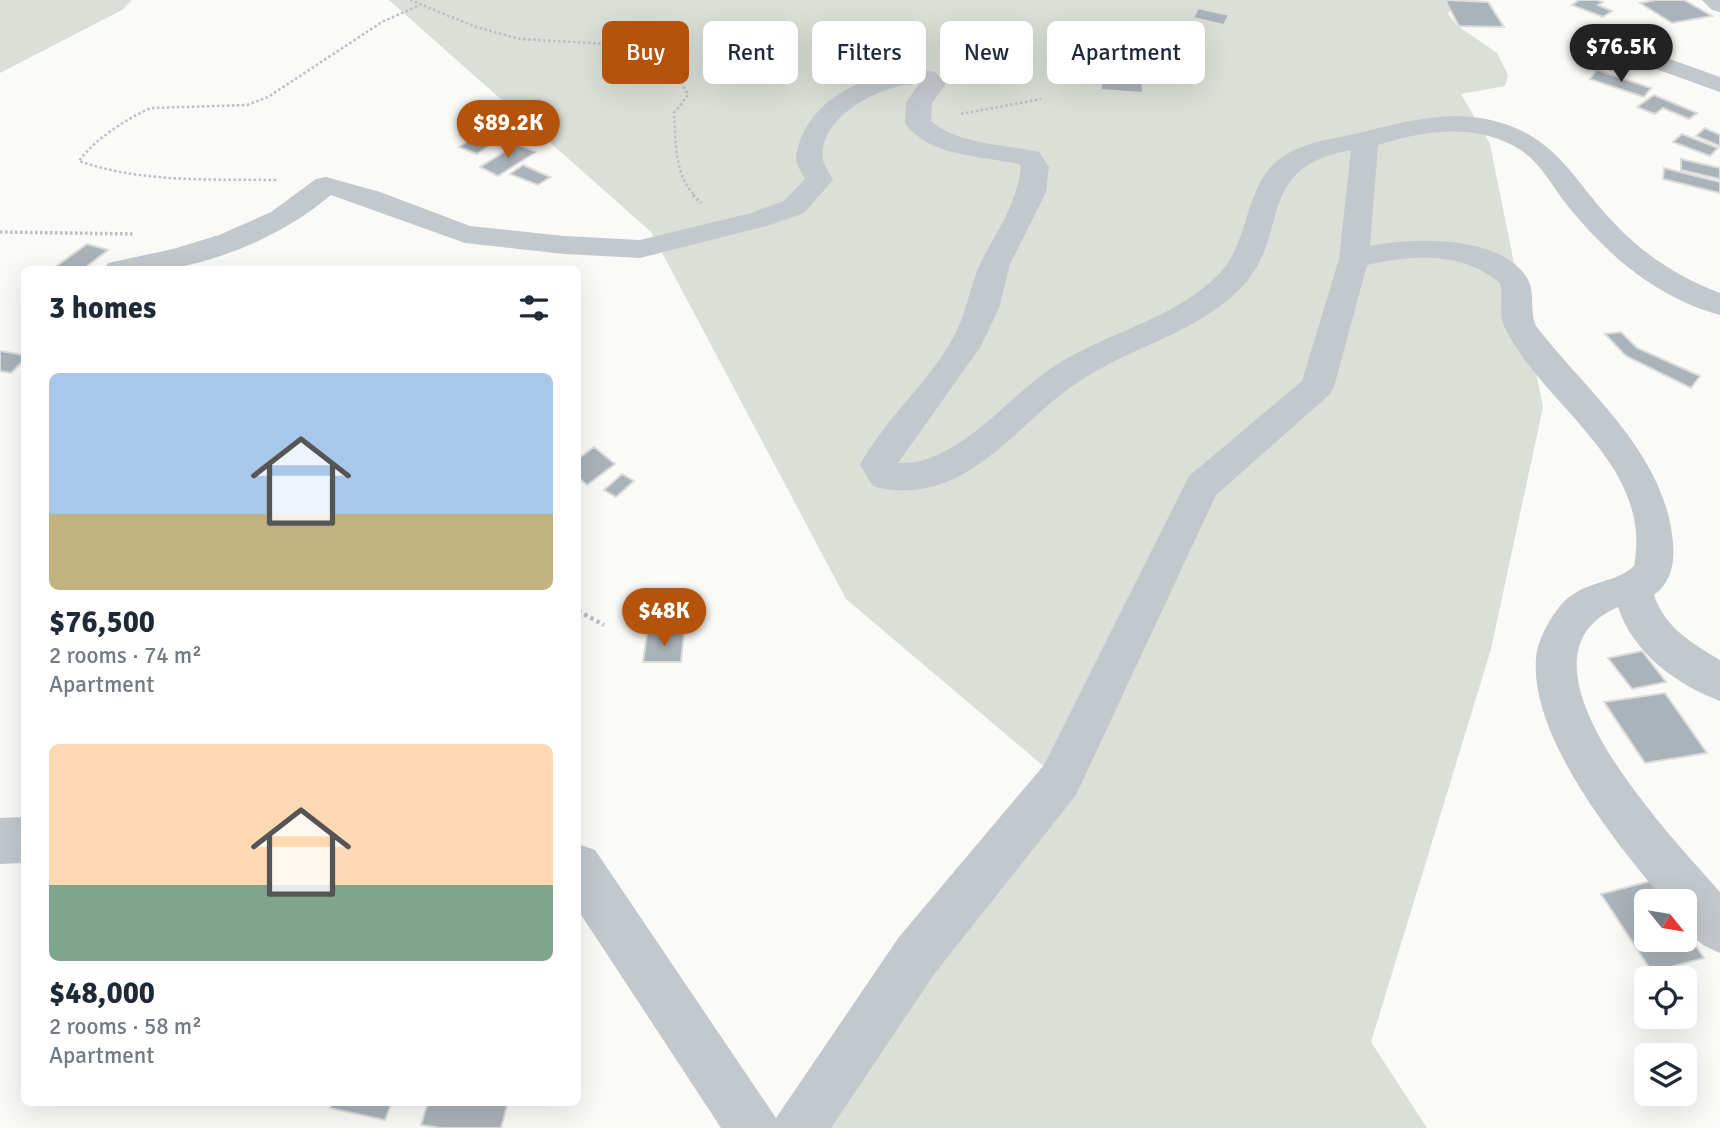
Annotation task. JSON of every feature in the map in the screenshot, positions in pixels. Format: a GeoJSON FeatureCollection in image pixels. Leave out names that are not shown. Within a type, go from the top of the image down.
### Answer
{"type":"FeatureCollection","features":[{"type":"Feature","properties":{"kind":"street"},"geometry":{"type":"LineString","coordinates":[[1713,0],[1720,5]]}},
{"type":"Feature","properties":{"kind":"street"},"geometry":{"type":"LineString","coordinates":[[1594,38],[1720,85]]}},
{"type":"Feature","properties":{"kind":"street"},"geometry":{"type":"LineString","coordinates":[[137,266],[209,248],[277,220],[306,204],[326,185],[370,198],[465,234],[564,245],[640,249],[760,219],[794,207],[819,180],[809,159],[815,130],[833,109],[858,93],[911,74],[926,76],[933,84],[919,102],[918,123],[927,134],[946,142],[1029,158],[1035,167],[1032,192],[995,264],[987,287],[984,309],[965,346],[878,465],[886,476],[904,480],[934,471],[982,446],[1066,373],[1146,336],[1202,302],[1229,281],[1243,263],[1267,199],[1282,172],[1331,145],[1365,140],[1394,130],[1460,123],[1494,129],[1532,146],[1619,246],[1659,277],[1720,304]]}},
{"type":"Feature","properties":{"kind":"street"},"geometry":{"type":"LineString","coordinates":[[799,1128],[917,955],[1060,780],[1202,486],[1317,387],[1354,259],[1365,140]]}},
{"type":"Feature","properties":{"kind":"street"},"geometry":{"type":"LineString","coordinates":[[1354,259],[1400,247],[1440,248],[1498,268],[1513,279],[1519,294],[1516,313],[1523,331],[1541,357],[1596,416],[1635,473],[1653,519],[1655,560],[1649,579],[1632,589],[1601,597],[1574,616],[1557,654],[1563,703],[1578,748],[1631,821],[1720,929]]}},
{"type":"Feature","properties":{"kind":"street"},"geometry":{"type":"LineString","coordinates":[[1632,589],[1642,619],[1667,649],[1720,682]]}},
{"type":"Feature","properties":{"kind":"street"},"geometry":{"type":"LineString","coordinates":[[0,841],[21,840]]}},
{"type":"Feature","properties":{"kind":"street"},"geometry":{"type":"LineString","coordinates":[[581,872],[753,1128]]}},
{"type":"Feature","properties":{"kind":"path"},"geometry":{"type":"LineString","coordinates":[[410,0],[476,27],[520,39],[590,46],[627,46],[670,59],[688,95],[674,113],[678,160],[684,185],[700,201],[711,230]]}},
{"type":"Feature","properties":{"kind":"path"},"geometry":{"type":"LineString","coordinates":[[326,185],[134,173],[93,168],[79,162],[87,150],[137,114],[151,108],[247,105],[268,97],[382,22],[422,4]]}},
{"type":"Feature","properties":{"kind":"path"},"geometry":{"type":"LineString","coordinates":[[946,142],[943,131],[953,119],[966,111],[1020,105],[1041,99]]}},
{"type":"Feature","properties":{"kind":"path"},"geometry":{"type":"LineString","coordinates":[[0,232],[136,234],[182,255]]}},
{"type":"Feature","properties":{"kind":"path"},"geometry":{"type":"LineString","coordinates":[[581,613],[604,625]]}},
{"type":"Feature","properties":{"kind":"shaded area"},"geometry":{"type":"Polygon","coordinates":[[[0,0],[132,0],[122,10],[0,73],[0,0]]]}},
{"type":"Feature","properties":{"kind":"shaded area"},"geometry":{"type":"Polygon","coordinates":[[[389,0],[1456,0],[1448,14],[1458,26],[1497,53],[1508,75],[1505,86],[1461,94],[1490,144],[1543,407],[1491,649],[1371,1042],[1427,1128],[792,1128],[1060,780],[846,599],[651,232],[389,0]]]}},
{"type":"Feature","properties":{"kind":"building"},"geometry":{"type":"Polygon","coordinates":[[[1445,0],[1488,2],[1504,27],[1459,26],[1445,0]]]}},
{"type":"Feature","properties":{"kind":"building"},"geometry":{"type":"Polygon","coordinates":[[[1579,0],[1603,2],[1598,5],[1612,11],[1603,17],[1572,5],[1579,0]]]}},
{"type":"Feature","properties":{"kind":"building"},"geometry":{"type":"Polygon","coordinates":[[[1684,0],[1712,16],[1672,23],[1640,3],[1684,0]]]}},
{"type":"Feature","properties":{"kind":"building"},"geometry":{"type":"Polygon","coordinates":[[[1198,8],[1229,15],[1224,25],[1193,18],[1198,8]]]}},
{"type":"Feature","properties":{"kind":"building"},"geometry":{"type":"Polygon","coordinates":[[[1597,70],[1651,88],[1644,97],[1590,79],[1597,70]]]}},
{"type":"Feature","properties":{"kind":"building"},"geometry":{"type":"Polygon","coordinates":[[[1101,84],[1143,84],[1143,93],[1101,90],[1101,84]]]}},
{"type":"Feature","properties":{"kind":"building"},"geometry":{"type":"Polygon","coordinates":[[[1654,95],[1697,113],[1689,119],[1663,108],[1655,114],[1637,107],[1654,95]]]}},
{"type":"Feature","properties":{"kind":"building"},"geometry":{"type":"Polygon","coordinates":[[[482,121],[509,131],[487,146],[460,135],[482,121]]]}},
{"type":"Feature","properties":{"kind":"building"},"geometry":{"type":"Polygon","coordinates":[[[1705,128],[1720,135],[1720,146],[1696,136],[1705,128]]]}},
{"type":"Feature","properties":{"kind":"building"},"geometry":{"type":"Polygon","coordinates":[[[1682,134],[1718,148],[1710,156],[1673,142],[1682,134]]]}},
{"type":"Feature","properties":{"kind":"building"},"geometry":{"type":"Polygon","coordinates":[[[469,140],[488,146],[477,154],[459,147],[469,140]]]}},
{"type":"Feature","properties":{"kind":"building"},"geometry":{"type":"Polygon","coordinates":[[[517,144],[536,152],[498,176],[480,167],[517,144]]]}},
{"type":"Feature","properties":{"kind":"building"},"geometry":{"type":"Polygon","coordinates":[[[1681,159],[1720,168],[1720,179],[1681,170],[1681,159]]]}},
{"type":"Feature","properties":{"kind":"building"},"geometry":{"type":"Polygon","coordinates":[[[523,165],[550,177],[538,185],[510,174],[523,165]]]}},
{"type":"Feature","properties":{"kind":"building"},"geometry":{"type":"Polygon","coordinates":[[[1664,168],[1720,182],[1720,193],[1663,179],[1664,168]]]}},
{"type":"Feature","properties":{"kind":"building"},"geometry":{"type":"Polygon","coordinates":[[[87,244],[108,250],[87,266],[57,266],[87,244]]]}},
{"type":"Feature","properties":{"kind":"building"},"geometry":{"type":"Polygon","coordinates":[[[1621,332],[1637,348],[1700,376],[1691,388],[1626,356],[1605,334],[1621,332]]]}},
{"type":"Feature","properties":{"kind":"building"},"geometry":{"type":"Polygon","coordinates":[[[0,351],[21,354],[21,363],[11,373],[0,371],[0,351]]]}},
{"type":"Feature","properties":{"kind":"building"},"geometry":{"type":"Polygon","coordinates":[[[594,447],[615,464],[587,485],[581,480],[581,457],[594,447]]]}},
{"type":"Feature","properties":{"kind":"building"},"geometry":{"type":"Polygon","coordinates":[[[622,474],[634,481],[616,497],[604,490],[622,474]]]}},
{"type":"Feature","properties":{"kind":"building"},"geometry":{"type":"Polygon","coordinates":[[[647,633],[684,633],[681,662],[643,662],[647,633]]]}},
{"type":"Feature","properties":{"kind":"building"},"geometry":{"type":"Polygon","coordinates":[[[1642,651],[1666,682],[1632,689],[1608,658],[1642,651]]]}},
{"type":"Feature","properties":{"kind":"building"},"geometry":{"type":"Polygon","coordinates":[[[1665,693],[1707,753],[1645,763],[1604,702],[1665,693]]]}},
{"type":"Feature","properties":{"kind":"building"},"geometry":{"type":"Polygon","coordinates":[[[1651,881],[1657,889],[1634,889],[1634,944],[1601,894],[1651,881]]]}},
{"type":"Feature","properties":{"kind":"building"},"geometry":{"type":"Polygon","coordinates":[[[1698,949],[1704,958],[1674,966],[1648,966],[1639,952],[1698,952],[1698,949]]]}},
{"type":"Feature","properties":{"kind":"building"},"geometry":{"type":"Polygon","coordinates":[[[331,1106],[390,1106],[385,1120],[330,1108],[331,1106]]]}},
{"type":"Feature","properties":{"kind":"building"},"geometry":{"type":"Polygon","coordinates":[[[427,1106],[507,1106],[501,1128],[442,1128],[421,1125],[427,1106]]]}}]}
